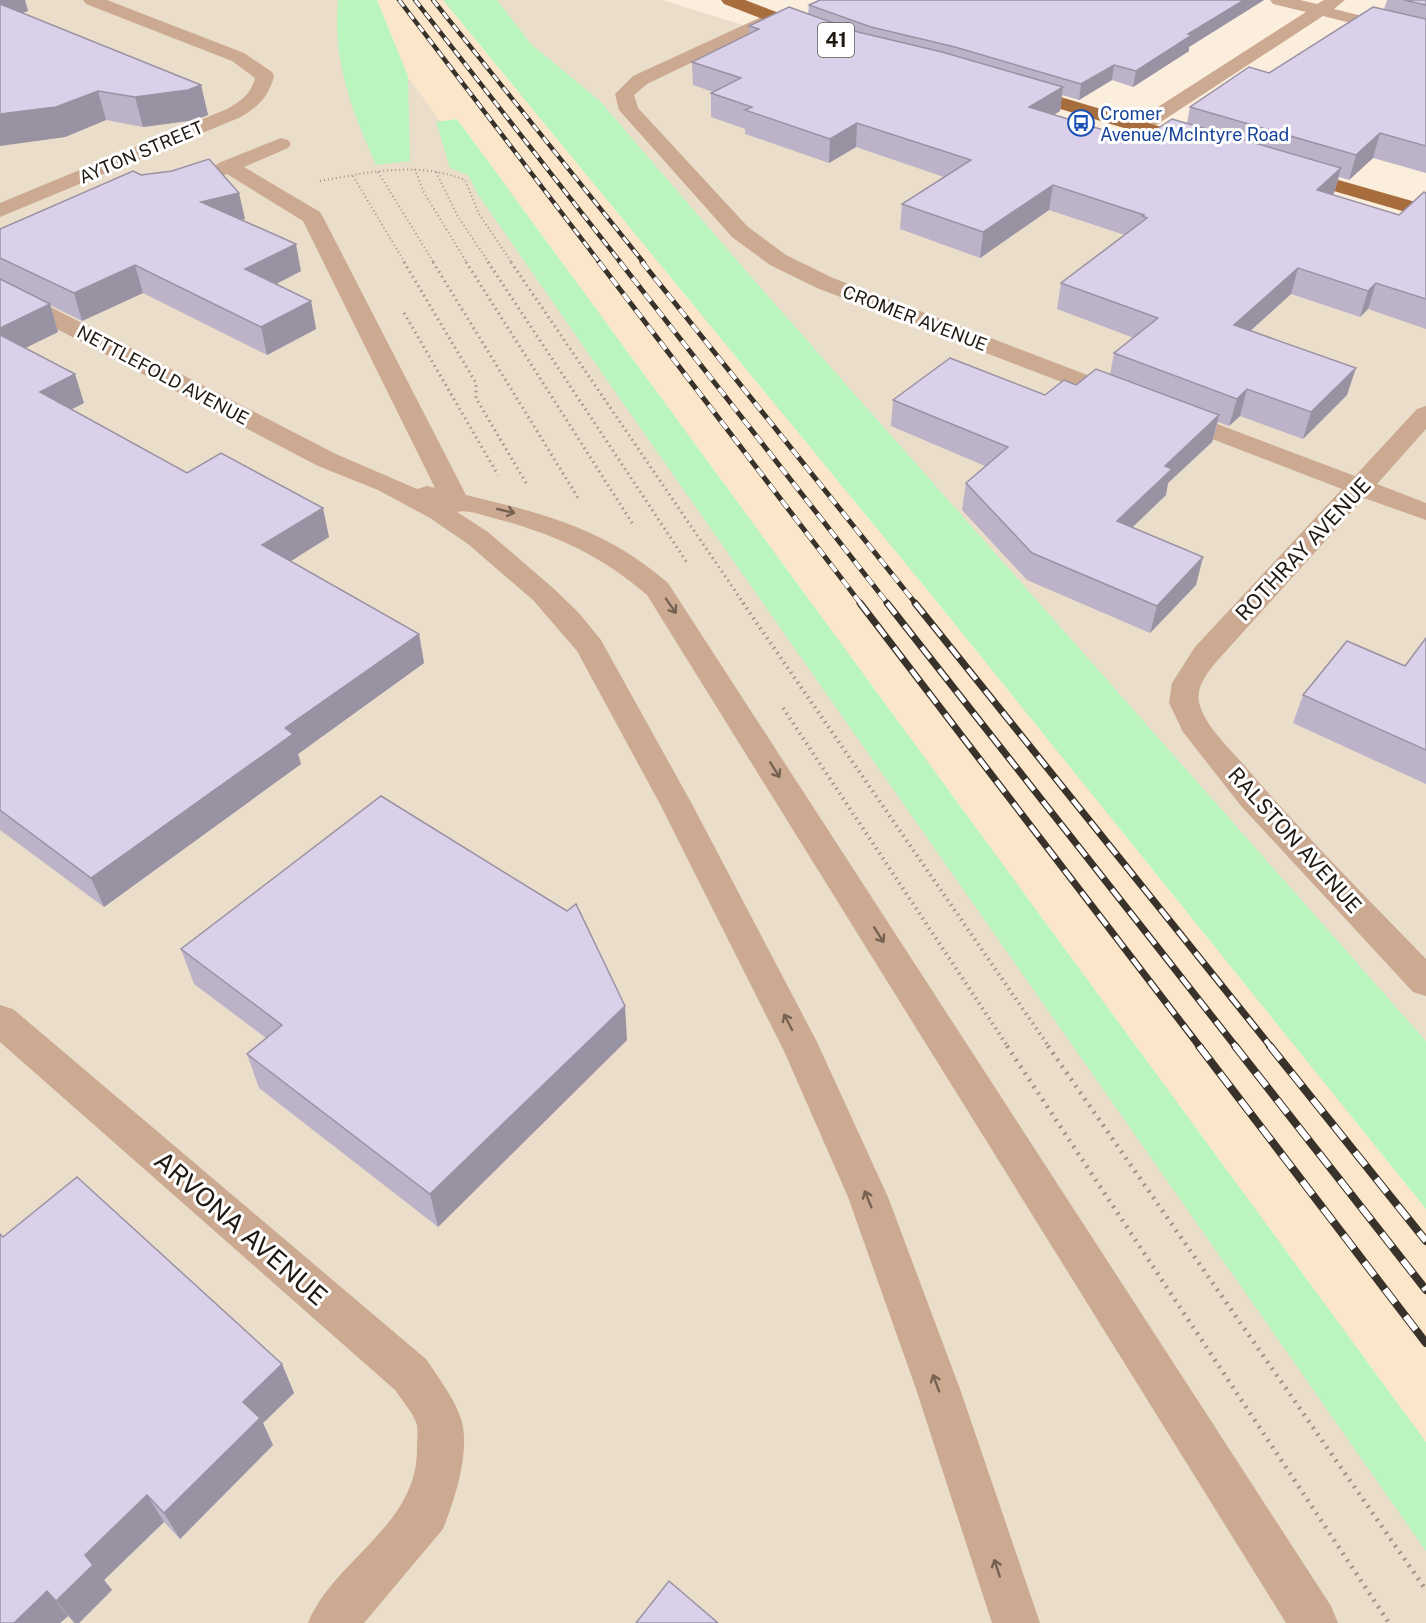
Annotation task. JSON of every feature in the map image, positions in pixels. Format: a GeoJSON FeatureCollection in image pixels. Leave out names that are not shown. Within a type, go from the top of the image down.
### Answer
{"type":"FeatureCollection","features":[{"type":"Feature","properties":{"kind":"main road","name":"41"},"geometry":{"type":"LineString","coordinates":[[730,0],[772,18],[832,39]]}},
{"type":"Feature","properties":{"kind":"main road"},"geometry":{"type":"LineString","coordinates":[[1003,86],[1220,151]]}},
{"type":"Feature","properties":{"kind":"main road"},"geometry":{"type":"LineString","coordinates":[[1277,168],[1426,212]]}},
{"type":"Feature","properties":{"kind":"street","name":"AYTON STREET"},"geometry":{"type":"LineString","coordinates":[[0,211],[234,113],[253,102],[262,89],[265,76],[238,57],[93,0]]}},
{"type":"Feature","properties":{"kind":"street"},"geometry":{"type":"LineString","coordinates":[[1279,0],[1426,37]]}},
{"type":"Feature","properties":{"kind":"street"},"geometry":{"type":"LineString","coordinates":[[1140,127],[1336,0]]}},
{"type":"Feature","properties":{"kind":"street","name":"CROMER AVENUE"},"geometry":{"type":"LineString","coordinates":[[772,18],[653,72],[629,87],[624,94],[629,110],[740,232],[756,246],[799,272],[825,283],[1426,512]]}},
{"type":"Feature","properties":{"kind":"street"},"geometry":{"type":"LineString","coordinates":[[190,183],[280,144]]}},
{"type":"Feature","properties":{"kind":"street"},"geometry":{"type":"LineString","coordinates":[[228,166],[312,217],[447,506],[478,538],[568,619],[590,647],[630,716],[803,1051],[868,1197],[938,1389],[1016,1623]]}},
{"type":"Feature","properties":{"kind":"street","name":"NETTLEFOLD AVENUE"},"geometry":{"type":"LineString","coordinates":[[0,290],[327,460],[447,506]]}},
{"type":"Feature","properties":{"kind":"street","name":"ROTHRAY AVENUE"},"geometry":{"type":"LineString","coordinates":[[1185,686],[1206,654],[1426,414]]}},
{"type":"Feature","properties":{"kind":"street"},"geometry":{"type":"LineString","coordinates":[[447,506],[535,519],[589,539],[638,568],[658,589],[682,623],[1314,1623]]}},
{"type":"Feature","properties":{"kind":"street","name":"RALSTON AVENUE"},"geometry":{"type":"LineString","coordinates":[[1185,686],[1184,703],[1189,718],[1201,736],[1269,814],[1426,982]]}},
{"type":"Feature","properties":{"kind":"street","name":"ARVONA AVENUE"},"geometry":{"type":"LineString","coordinates":[[0,1020],[411,1375],[439,1419],[440,1461],[426,1512],[390,1558],[332,1623]]}},
{"type":"Feature","properties":{"kind":"path"},"geometry":{"type":"LineString","coordinates":[[266,189],[402,168],[453,174],[465,180],[479,214],[892,821],[1426,1590]]}},
{"type":"Feature","properties":{"kind":"path"},"geometry":{"type":"LineString","coordinates":[[378,172],[615,555]]}},
{"type":"Feature","properties":{"kind":"path"},"geometry":{"type":"LineString","coordinates":[[435,172],[457,215],[694,573]]}},
{"type":"Feature","properties":{"kind":"path"},"geometry":{"type":"LineString","coordinates":[[352,176],[476,383],[476,398],[535,519]]}},
{"type":"Feature","properties":{"kind":"path"},"geometry":{"type":"LineString","coordinates":[[328,179],[334,190]]}},
{"type":"Feature","properties":{"kind":"path"},"geometry":{"type":"LineString","coordinates":[[399,304],[535,519]]}},
{"type":"Feature","properties":{"kind":"path"},"geometry":{"type":"LineString","coordinates":[[776,698],[1389,1623]]}},
{"type":"Feature","properties":{"kind":"shaded area"},"geometry":{"type":"Polygon","coordinates":[[[0,0],[351,0],[483,178],[1426,1496],[1426,1623],[0,1623],[0,0]]]}},
{"type":"Feature","properties":{"kind":"shaded area"},"geometry":{"type":"Polygon","coordinates":[[[377,0],[443,0],[929,592],[1426,1209],[1426,1442],[457,119],[441,122],[408,76],[377,0]]]}},
{"type":"Feature","properties":{"kind":"shaded area"},"geometry":{"type":"Polygon","coordinates":[[[497,0],[662,0],[1426,236],[1426,1041],[753,279],[600,101],[531,44],[497,0]]]}},
{"type":"Feature","properties":{"kind":"green space"},"geometry":{"type":"Polygon","coordinates":[[[338,0],[377,0],[408,76],[410,161],[376,165],[352,105],[341,64],[338,44],[338,0]]]}},
{"type":"Feature","properties":{"kind":"green space"},"geometry":{"type":"Polygon","coordinates":[[[443,0],[497,0],[531,44],[600,101],[753,279],[1426,1041],[1426,1209],[929,592],[443,0]]]}},
{"type":"Feature","properties":{"kind":"green space"},"geometry":{"type":"Polygon","coordinates":[[[457,119],[1426,1442],[1426,1551],[602,373],[477,193],[468,175],[450,168],[436,122],[457,119]]]}},
{"type":"Feature","properties":{"kind":"building"},"geometry":{"type":"Polygon","coordinates":[[[820,0],[1244,0],[1188,34],[1192,35],[1136,71],[1114,65],[1081,84],[955,47],[871,27],[809,5],[820,0]]]}},
{"type":"Feature","properties":{"kind":"building"},"geometry":{"type":"Polygon","coordinates":[[[1404,0],[1426,0],[1426,5],[1404,0]]]}},
{"type":"Feature","properties":{"kind":"building"},"geometry":{"type":"Polygon","coordinates":[[[0,4],[201,85],[188,90],[135,97],[98,91],[56,107],[0,114],[0,4]]]}},
{"type":"Feature","properties":{"kind":"building"},"geometry":{"type":"Polygon","coordinates":[[[789,7],[858,32],[942,52],[1063,87],[1029,107],[1139,141],[1172,119],[1341,168],[1317,190],[1399,215],[1424,192],[1426,193],[1426,299],[1376,283],[1368,291],[1298,268],[1234,325],[1356,368],[1311,412],[1247,389],[1237,399],[1114,353],[1158,318],[1061,283],[1147,218],[1142,216],[1144,215],[1053,185],[983,232],[902,204],[971,160],[857,123],[830,139],[745,110],[752,107],[711,93],[741,78],[692,62],[759,29],[749,26],[789,7]]]}},
{"type":"Feature","properties":{"kind":"building"},"geometry":{"type":"Polygon","coordinates":[[[1373,7],[1426,19],[1426,146],[1380,133],[1356,155],[1190,107],[1249,67],[1269,73],[1373,7]]]}},
{"type":"Feature","properties":{"kind":"building"},"geometry":{"type":"Polygon","coordinates":[[[209,159],[239,193],[201,202],[296,244],[245,269],[311,301],[261,327],[135,265],[74,293],[0,258],[0,229],[133,171],[141,175],[172,171],[209,159]]]}},
{"type":"Feature","properties":{"kind":"building"},"geometry":{"type":"Polygon","coordinates":[[[0,279],[50,304],[0,328],[0,279]]]}},
{"type":"Feature","properties":{"kind":"building"},"geometry":{"type":"Polygon","coordinates":[[[0,335],[75,374],[40,392],[187,473],[221,453],[323,508],[262,545],[419,634],[285,728],[293,734],[91,878],[0,810],[0,335]]]}},
{"type":"Feature","properties":{"kind":"building"},"geometry":{"type":"Polygon","coordinates":[[[950,358],[1045,395],[1064,380],[1076,385],[1096,369],[1219,415],[1165,466],[1172,469],[1117,521],[1203,557],[1157,606],[1032,553],[966,483],[1008,447],[893,400],[950,358]]]}},
{"type":"Feature","properties":{"kind":"building"},"geometry":{"type":"Polygon","coordinates":[[[1426,638],[1426,750],[1303,695],[1347,641],[1405,666],[1426,638]]]}},
{"type":"Feature","properties":{"kind":"building"},"geometry":{"type":"Polygon","coordinates":[[[381,796],[567,911],[576,904],[625,1006],[430,1194],[247,1054],[282,1025],[181,949],[381,796]]]}},
{"type":"Feature","properties":{"kind":"building"},"geometry":{"type":"Polygon","coordinates":[[[77,1177],[282,1364],[243,1402],[260,1418],[164,1513],[147,1495],[85,1555],[93,1565],[56,1601],[47,1591],[14,1623],[0,1623],[0,1234],[3,1237],[77,1177]]]}},
{"type":"Feature","properties":{"kind":"building"},"geometry":{"type":"Polygon","coordinates":[[[669,1581],[718,1623],[636,1623],[669,1581]]]}},
{"type":"Feature","properties":{"kind":"railway"},"geometry":{"type":"LineString","coordinates":[[399,0],[600,263]]}},
{"type":"Feature","properties":{"kind":"railway"},"geometry":{"type":"LineString","coordinates":[[415,0],[621,263]]}},
{"type":"Feature","properties":{"kind":"railway"},"geometry":{"type":"LineString","coordinates":[[433,0],[644,263]]}},
{"type":"Feature","properties":{"kind":"railway"},"geometry":{"type":"LineString","coordinates":[[599,262],[861,604]]}},
{"type":"Feature","properties":{"kind":"railway"},"geometry":{"type":"LineString","coordinates":[[620,262],[888,604]]}},
{"type":"Feature","properties":{"kind":"railway"},"geometry":{"type":"LineString","coordinates":[[642,262],[916,604]]}},
{"type":"Feature","properties":{"kind":"railway"},"geometry":{"type":"LineString","coordinates":[[860,603],[1200,1047]]}},
{"type":"Feature","properties":{"kind":"railway"},"geometry":{"type":"LineString","coordinates":[[887,603],[1236,1047]]}},
{"type":"Feature","properties":{"kind":"railway"},"geometry":{"type":"LineString","coordinates":[[915,603],[1271,1047]]}},
{"type":"Feature","properties":{"kind":"railway"},"geometry":{"type":"LineString","coordinates":[[1199,1046],[1426,1343]]}},
{"type":"Feature","properties":{"kind":"railway"},"geometry":{"type":"LineString","coordinates":[[1235,1046],[1426,1290]]}},
{"type":"Feature","properties":{"kind":"railway"},"geometry":{"type":"LineString","coordinates":[[1270,1046],[1426,1241]]}},
{"type":"Feature","properties":{"kind":"place","name":"Cromer Avenue/McIntyre Road"},"geometry":{"type":"Point","coordinates":[1081,123]}}]}
